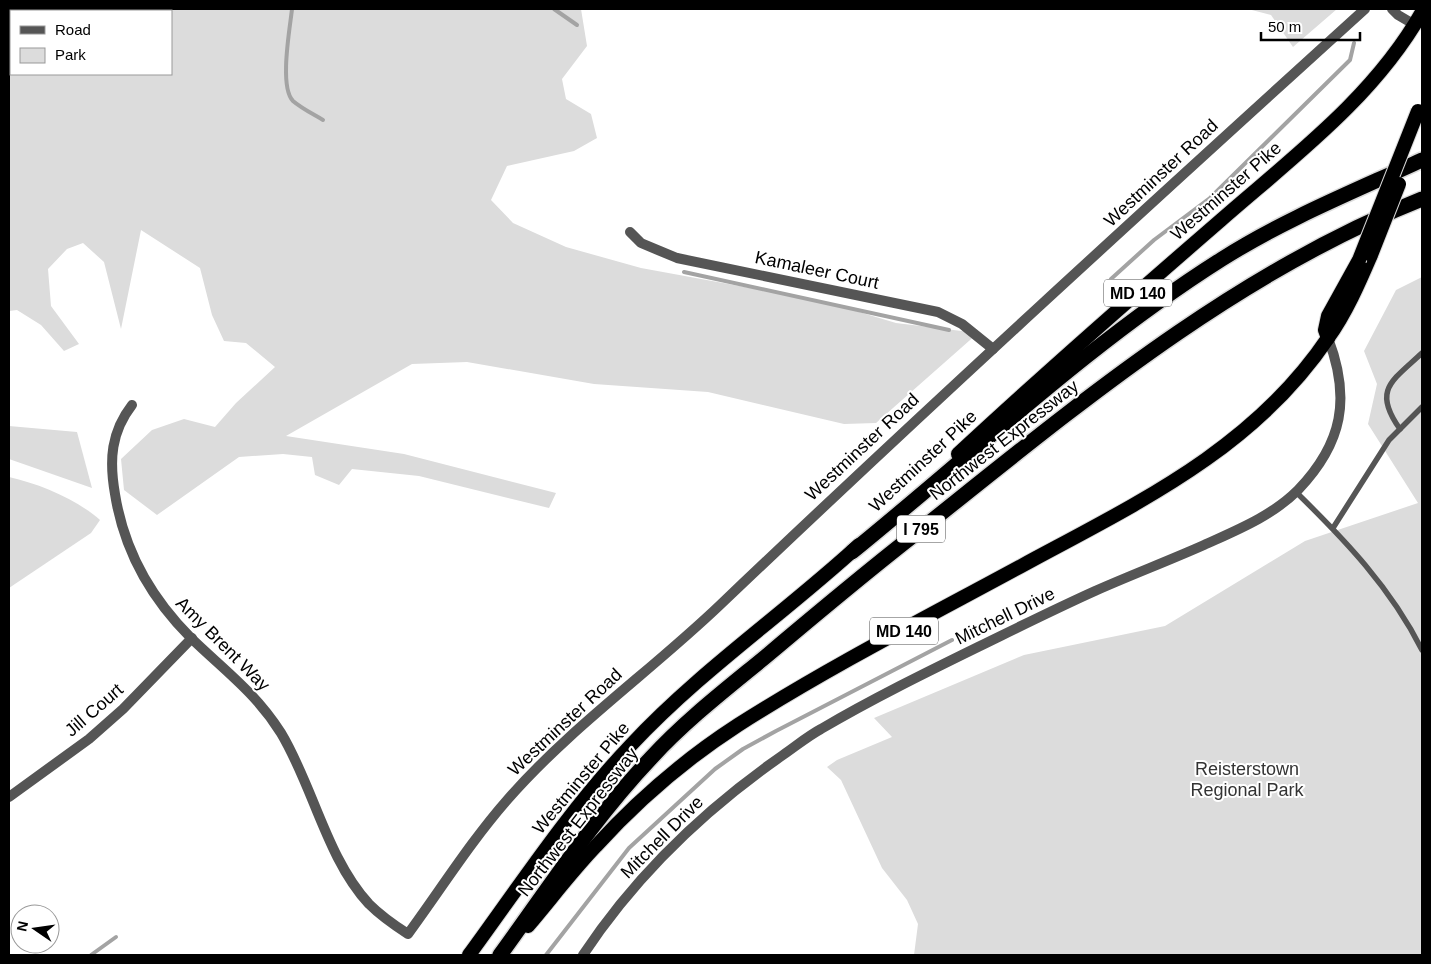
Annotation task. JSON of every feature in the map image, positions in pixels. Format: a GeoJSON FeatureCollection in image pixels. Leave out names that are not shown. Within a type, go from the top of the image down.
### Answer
{"type":"FeatureCollection","features":[{"type":"Feature","properties":{"kind":"highway","name":"Westminster Pike"},"geometry":{"type":"LineString","coordinates":[[469,955],[546,848],[631,744],[675,702],[852,552],[1038,380],[1337,119],[1420,29],[1422,12]]}},
{"type":"Feature","properties":{"kind":"highway"},"geometry":{"type":"LineString","coordinates":[[1365,257],[1420,106]]}},
{"type":"Feature","properties":{"kind":"highway","name":"MD 140"},"geometry":{"type":"LineString","coordinates":[[502,955],[595,846],[634,808],[696,755],[736,726],[776,702],[1111,518],[1213,456],[1247,428],[1303,371],[1328,338],[1358,284],[1365,257],[1422,126]]}},
{"type":"Feature","properties":{"kind":"highway","name":"Northwest Expressway"},"geometry":{"type":"LineString","coordinates":[[852,552],[937,484],[1059,379],[1151,307],[1223,258],[1281,225],[1422,160]]}},
{"type":"Feature","properties":{"kind":"highway","name":"Northwest Expressway"},"geometry":{"type":"LineString","coordinates":[[502,955],[614,800],[650,758],[685,724],[868,571],[1140,358],[1218,305],[1251,284],[1304,255],[1365,224],[1422,199]]}},
{"type":"Feature","properties":{"kind":"street","name":"Westminster Road"},"geometry":{"type":"LineString","coordinates":[[408,934],[507,800],[534,771],[591,718],[717,608],[874,457],[1365,9]]}},
{"type":"Feature","properties":{"kind":"street"},"geometry":{"type":"LineString","coordinates":[[1392,9],[1398,16],[1420,29]]}},
{"type":"Feature","properties":{"kind":"street","name":"Kamaleer Court"},"geometry":{"type":"LineString","coordinates":[[630,232],[641,243],[677,258],[938,312],[962,324],[993,349]]}},
{"type":"Feature","properties":{"kind":"street","name":"Mitchell Drive"},"geometry":{"type":"LineString","coordinates":[[583,955],[618,907],[681,836],[716,804],[819,730],[949,661],[1094,592],[1246,526],[1270,512],[1296,492],[1325,454],[1334,434],[1340,410],[1340,375],[1328,338]]}},
{"type":"Feature","properties":{"kind":"street","name":"Amy Brent Way"},"geometry":{"type":"LineString","coordinates":[[132,405],[120,420],[112,454],[113,484],[118,512],[127,543],[138,570],[168,614],[248,688],[295,759],[337,852],[355,884],[381,915],[408,934]]}},
{"type":"Feature","properties":{"kind":"street","name":"Jill Court"},"geometry":{"type":"LineString","coordinates":[[9,797],[88,739],[122,709],[192,638]]}},
{"type":"Feature","properties":{"kind":"lane"},"geometry":{"type":"LineString","coordinates":[[1400,429],[1388,412],[1385,401],[1386,391],[1422,353]]}},
{"type":"Feature","properties":{"kind":"lane"},"geometry":{"type":"LineString","coordinates":[[1333,528],[1389,440],[1422,408]]}},
{"type":"Feature","properties":{"kind":"lane"},"geometry":{"type":"LineString","coordinates":[[1296,492],[1333,528],[1378,579],[1422,650]]}},
{"type":"Feature","properties":{"kind":"green space"},"geometry":{"type":"Polygon","coordinates":[[[9,9],[581,9],[587,46],[562,79],[566,99],[591,114],[597,138],[574,151],[507,166],[491,200],[513,223],[566,247],[641,268],[826,302],[896,323],[978,333],[876,423],[844,424],[708,392],[594,384],[467,362],[412,364],[286,436],[404,454],[556,493],[549,508],[419,476],[352,469],[339,485],[315,475],[312,457],[283,454],[239,457],[157,515],[124,490],[121,459],[152,430],[184,419],[215,427],[236,403],[275,367],[246,343],[224,341],[212,315],[200,268],[141,230],[121,329],[104,262],[83,243],[67,249],[48,269],[51,306],[79,344],[64,351],[41,325],[17,310],[9,311],[9,9]]]}},
{"type":"Feature","properties":{"kind":"green space"},"geometry":{"type":"Polygon","coordinates":[[[1248,9],[1337,9],[1293,47],[1271,15],[1248,9]]]}},
{"type":"Feature","properties":{"kind":"green space","name":"Reisterstown Regional Park"},"geometry":{"type":"Polygon","coordinates":[[[1422,277],[1422,955],[914,955],[918,924],[907,900],[882,868],[841,780],[827,767],[837,760],[892,737],[874,718],[1024,655],[1165,626],[1305,541],[1418,503],[1368,424],[1377,384],[1364,351],[1396,290],[1422,277]]]}},
{"type":"Feature","properties":{"kind":"green space"},"geometry":{"type":"Polygon","coordinates":[[[9,426],[77,432],[92,488],[9,459],[9,426]]]}},
{"type":"Feature","properties":{"kind":"green space"},"geometry":{"type":"Polygon","coordinates":[[[9,477],[57,493],[80,505],[100,520],[91,533],[9,588],[9,477]]]}},
{"type":"Feature","properties":{"kind":"waterway"},"geometry":{"type":"LineString","coordinates":[[292,9],[286,57],[289,94],[296,104],[323,120]]}},
{"type":"Feature","properties":{"kind":"waterway"},"geometry":{"type":"LineString","coordinates":[[554,9],[577,25]]}},
{"type":"Feature","properties":{"kind":"waterway"},"geometry":{"type":"LineString","coordinates":[[1111,279],[1154,240],[1210,198],[1350,60],[1354,43]]}},
{"type":"Feature","properties":{"kind":"waterway"},"geometry":{"type":"LineString","coordinates":[[684,272],[949,330]]}},
{"type":"Feature","properties":{"kind":"waterway"},"geometry":{"type":"LineString","coordinates":[[546,955],[629,848],[715,769],[743,749],[776,731],[952,640]]}},
{"type":"Feature","properties":{"kind":"waterway"},"geometry":{"type":"LineString","coordinates":[[91,955],[116,937]]}}]}
